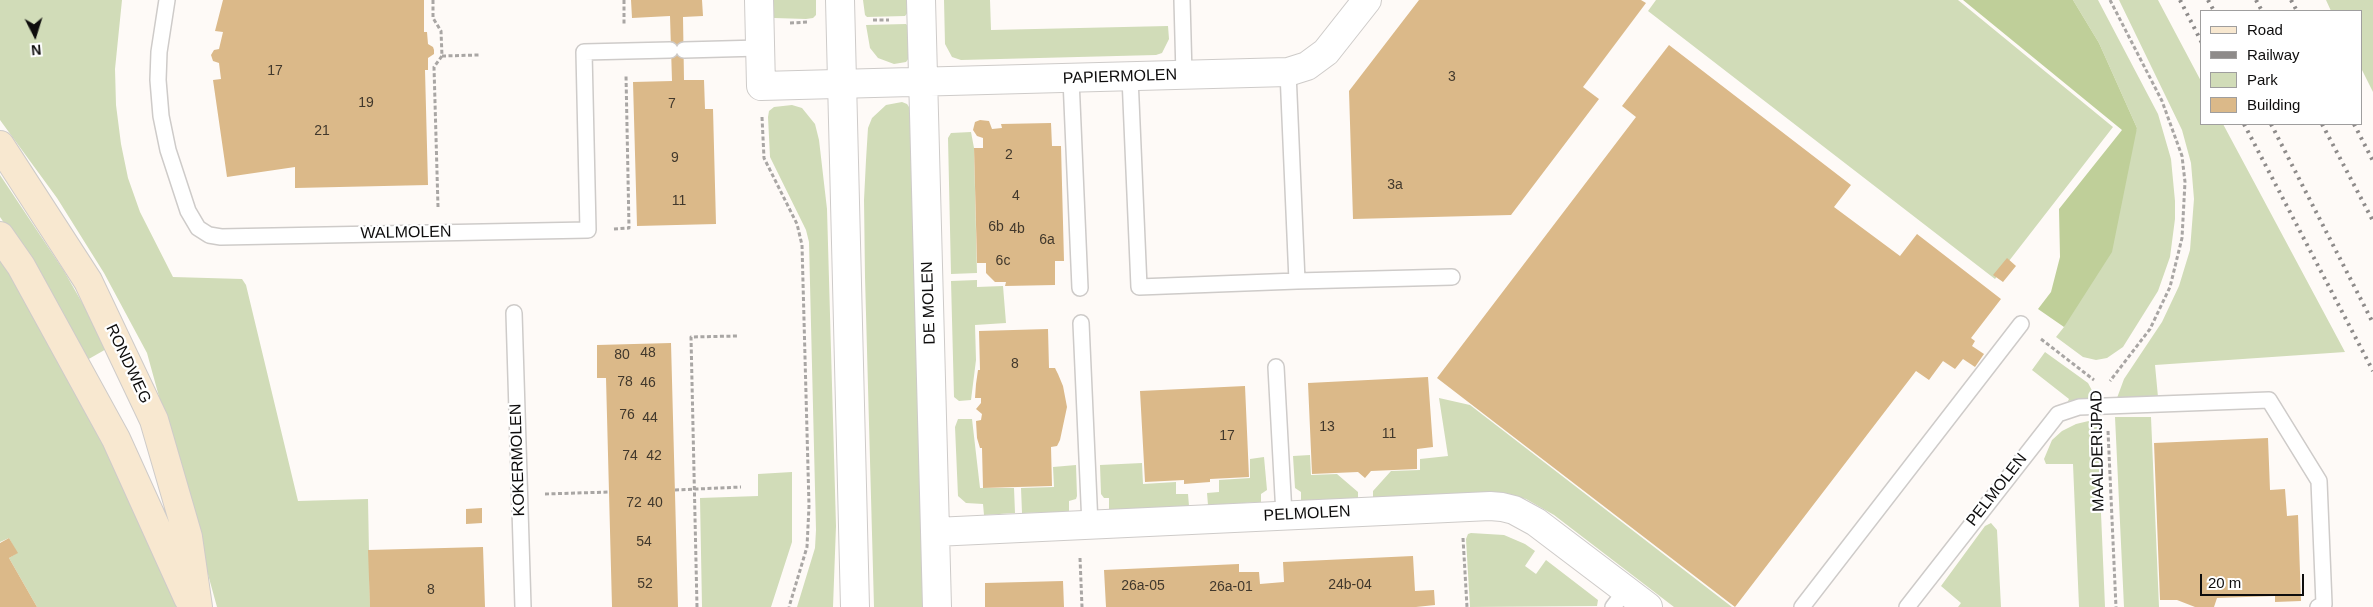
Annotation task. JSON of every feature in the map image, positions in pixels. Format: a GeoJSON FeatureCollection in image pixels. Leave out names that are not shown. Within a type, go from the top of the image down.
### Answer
{"type":"FeatureCollection","features":[{"type":"Feature","properties":{"kind":"main road","name":"RONDWEG"},"geometry":{"type":"LineString","coordinates":[[0,145],[88,281],[154,420],[188,537],[198,607]]}},
{"type":"Feature","properties":{"kind":"main road"},"geometry":{"type":"LineString","coordinates":[[0,236],[21,266],[116,439],[191,607]]}},
{"type":"Feature","properties":{"kind":"street"},"geometry":{"type":"LineString","coordinates":[[759,0],[761,86],[843,84]]}},
{"type":"Feature","properties":{"kind":"street"},"geometry":{"type":"LineString","coordinates":[[840,0],[855,607]]}},
{"type":"Feature","properties":{"kind":"street","name":"DE MOLEN"},"geometry":{"type":"LineString","coordinates":[[921,0],[936,607]]}},
{"type":"Feature","properties":{"kind":"street","name":"PAPIERMOLEN"},"geometry":{"type":"LineString","coordinates":[[843,84],[1288,72],[1307,66],[1326,52],[1367,0]]}},
{"type":"Feature","properties":{"kind":"street","name":"PELMOLEN"},"geometry":{"type":"LineString","coordinates":[[935,532],[1284,515],[1502,507],[1526,516],[1619,599],[1648,607]]}},
{"type":"Feature","properties":{"kind":"lane","name":"WALMOLEN"},"geometry":{"type":"LineString","coordinates":[[167,0],[159,52],[161,116],[176,182],[188,211],[198,228],[209,235],[222,237],[588,230]]}},
{"type":"Feature","properties":{"kind":"lane"},"geometry":{"type":"LineString","coordinates":[[1182,0],[1184,75]]}},
{"type":"Feature","properties":{"kind":"lane"},"geometry":{"type":"LineString","coordinates":[[588,230],[584,52],[760,48]]}},
{"type":"Feature","properties":{"kind":"lane"},"geometry":{"type":"LineString","coordinates":[[1288,72],[1297,281]]}},
{"type":"Feature","properties":{"kind":"lane"},"geometry":{"type":"LineString","coordinates":[[1130,77],[1139,287],[1452,277]]}},
{"type":"Feature","properties":{"kind":"lane"},"geometry":{"type":"LineString","coordinates":[[1071,78],[1080,288]]}},
{"type":"Feature","properties":{"kind":"lane","name":"KOKERMOLEN"},"geometry":{"type":"LineString","coordinates":[[514,313],[523,607]]}},
{"type":"Feature","properties":{"kind":"lane"},"geometry":{"type":"LineString","coordinates":[[1081,323],[1084,525]]}},
{"type":"Feature","properties":{"kind":"lane"},"geometry":{"type":"LineString","coordinates":[[1802,607],[2021,324]]}},
{"type":"Feature","properties":{"kind":"lane"},"geometry":{"type":"LineString","coordinates":[[1276,367],[1284,515]]}},
{"type":"Feature","properties":{"kind":"lane","name":"PELMOLEN"},"geometry":{"type":"LineString","coordinates":[[1907,607],[2052,418],[2064,410],[2107,406],[2269,400],[2319,481],[2324,604],[2318,607]]}},
{"type":"Feature","properties":{"kind":"path"},"geometry":{"type":"LineString","coordinates":[[433,0],[433,18],[441,31],[442,56],[434,67],[438,233]]}},
{"type":"Feature","properties":{"kind":"path"},"geometry":{"type":"LineString","coordinates":[[588,230],[629,228],[624,0]]}},
{"type":"Feature","properties":{"kind":"path","name":"MAALDERIJPAD"},"geometry":{"type":"LineString","coordinates":[[2110,0],[2162,101],[2182,156],[2184,182],[2182,238],[2170,287],[2150,329],[2134,352],[2117,370],[2107,388],[2116,607]]}},
{"type":"Feature","properties":{"kind":"path"},"geometry":{"type":"LineString","coordinates":[[442,56],[479,55]]}},
{"type":"Feature","properties":{"kind":"path"},"geometry":{"type":"LineString","coordinates":[[761,86],[764,158],[797,224],[802,245],[809,506],[807,547],[789,607]]}},
{"type":"Feature","properties":{"kind":"path"},"geometry":{"type":"LineString","coordinates":[[698,607],[691,337],[738,336]]}},
{"type":"Feature","properties":{"kind":"path"},"geometry":{"type":"LineString","coordinates":[[2050,346],[2107,388]]}},
{"type":"Feature","properties":{"kind":"path"},"geometry":{"type":"LineString","coordinates":[[674,490],[741,487]]}},
{"type":"Feature","properties":{"kind":"path"},"geometry":{"type":"LineString","coordinates":[[519,495],[609,492]]}},
{"type":"Feature","properties":{"kind":"path"},"geometry":{"type":"LineString","coordinates":[[1461,508],[1467,607]]}},
{"type":"Feature","properties":{"kind":"path"},"geometry":{"type":"LineString","coordinates":[[1082,607],[1084,525]]}},
{"type":"Feature","properties":{"kind":"green space"},"geometry":{"type":"Polygon","coordinates":[[[0,0],[122,0],[115,69],[116,105],[128,178],[140,212],[173,277],[242,279],[246,285],[298,501],[368,499],[370,607],[217,607],[147,353],[104,273],[57,198],[0,120],[0,0]]]}},
{"type":"Feature","properties":{"kind":"green space"},"geometry":{"type":"Polygon","coordinates":[[[773,0],[816,0],[816,15],[813,18],[806,19],[774,18],[773,0]]]}},
{"type":"Feature","properties":{"kind":"green space"},"geometry":{"type":"Polygon","coordinates":[[[863,0],[908,0],[909,11],[905,16],[867,17],[863,0]]]}},
{"type":"Feature","properties":{"kind":"green space"},"geometry":{"type":"Polygon","coordinates":[[[944,0],[990,0],[991,30],[1168,26],[1169,39],[1162,53],[1156,55],[961,60],[952,57],[945,44],[944,0]]]}},
{"type":"Feature","properties":{"kind":"green space"},"geometry":{"type":"Polygon","coordinates":[[[1656,0],[1958,0],[2113,127],[1995,279],[1648,11],[1656,0]]]}},
{"type":"Feature","properties":{"kind":"green space"},"geometry":{"type":"Polygon","coordinates":[[[1963,0],[2073,0],[2099,43],[2137,128],[2112,252],[2064,327],[2038,309],[2051,292],[2060,257],[2059,209],[2122,130],[1963,0]]]}},
{"type":"Feature","properties":{"kind":"green space"},"geometry":{"type":"Polygon","coordinates":[[[2073,0],[2098,0],[2158,114],[2171,159],[2175,201],[2175,219],[2170,257],[2158,291],[2123,347],[2107,358],[2096,360],[2083,357],[2056,337],[2064,327],[2137,128],[2099,43],[2073,0]]]}},
{"type":"Feature","properties":{"kind":"green space"},"geometry":{"type":"Polygon","coordinates":[[[2119,0],[2158,0],[2200,79],[2200,125],[2224,125],[2345,352],[2155,365],[2158,397],[2117,398],[2124,379],[2162,322],[2179,286],[2190,250],[2194,199],[2191,163],[2182,130],[2119,0]]]}},
{"type":"Feature","properties":{"kind":"green space"},"geometry":{"type":"Polygon","coordinates":[[[2326,0],[2373,0],[2373,92],[2363,72],[2363,10],[2331,10],[2326,0]]]}},
{"type":"Feature","properties":{"kind":"green space"},"geometry":{"type":"Polygon","coordinates":[[[906,24],[909,27],[909,58],[906,62],[894,64],[878,58],[870,48],[866,25],[906,24]]]}},
{"type":"Feature","properties":{"kind":"green space"},"geometry":{"type":"Polygon","coordinates":[[[902,102],[907,104],[911,110],[924,607],[874,607],[865,277],[864,200],[866,160],[868,128],[872,118],[886,105],[902,102]]]}},
{"type":"Feature","properties":{"kind":"green space"},"geometry":{"type":"Polygon","coordinates":[[[792,105],[802,108],[815,124],[819,140],[827,209],[836,526],[833,607],[797,607],[815,548],[816,530],[809,242],[806,230],[770,157],[768,117],[769,111],[774,107],[792,105]]]}},
{"type":"Feature","properties":{"kind":"green space"},"geometry":{"type":"Polygon","coordinates":[[[971,132],[974,148],[977,273],[951,274],[948,138],[951,133],[971,132]]]}},
{"type":"Feature","properties":{"kind":"green space"},"geometry":{"type":"Polygon","coordinates":[[[0,175],[64,271],[108,348],[87,360],[21,248],[0,217],[0,175]]]}},
{"type":"Feature","properties":{"kind":"green space"},"geometry":{"type":"Polygon","coordinates":[[[0,252],[59,350],[168,572],[178,607],[37,607],[9,558],[17,553],[9,538],[0,542],[0,252]]]}},
{"type":"Feature","properties":{"kind":"green space"},"geometry":{"type":"Polygon","coordinates":[[[977,280],[977,287],[1003,286],[1006,323],[975,325],[976,360],[971,400],[959,401],[954,397],[951,281],[977,280]]]}},
{"type":"Feature","properties":{"kind":"green space"},"geometry":{"type":"Polygon","coordinates":[[[2045,352],[2088,383],[2096,398],[2068,401],[2069,399],[2032,370],[2045,352]]]}},
{"type":"Feature","properties":{"kind":"green space"},"geometry":{"type":"Polygon","coordinates":[[[1439,398],[1470,405],[1732,607],[1674,607],[1554,515],[1526,499],[1492,493],[1373,498],[1373,491],[1391,471],[1420,470],[1420,459],[1448,456],[1439,398]]]}},
{"type":"Feature","properties":{"kind":"green space"},"geometry":{"type":"Polygon","coordinates":[[[2115,417],[2151,417],[2159,607],[2124,607],[2115,417]]]}},
{"type":"Feature","properties":{"kind":"green space"},"geometry":{"type":"Polygon","coordinates":[[[958,419],[972,419],[980,488],[1014,488],[1015,513],[984,515],[983,504],[966,503],[958,496],[955,427],[958,419]]]}},
{"type":"Feature","properties":{"kind":"green space"},"geometry":{"type":"Polygon","coordinates":[[[2097,419],[2105,607],[2079,607],[2073,464],[2046,464],[2044,459],[2052,440],[2062,431],[2076,424],[2097,419]]]}},
{"type":"Feature","properties":{"kind":"green space"},"geometry":{"type":"Polygon","coordinates":[[[1310,455],[1311,475],[1337,474],[1358,492],[1358,498],[1301,501],[1301,492],[1295,488],[1293,456],[1310,455]]]}},
{"type":"Feature","properties":{"kind":"green space"},"geometry":{"type":"Polygon","coordinates":[[[1264,457],[1267,490],[1261,494],[1261,502],[1208,505],[1207,493],[1219,492],[1219,480],[1250,478],[1250,459],[1264,457]]]}},
{"type":"Feature","properties":{"kind":"green space"},"geometry":{"type":"Polygon","coordinates":[[[1142,463],[1143,484],[1176,482],[1176,494],[1188,494],[1189,506],[1109,510],[1109,498],[1104,498],[1101,494],[1100,465],[1142,463]]]}},
{"type":"Feature","properties":{"kind":"green space"},"geometry":{"type":"Polygon","coordinates":[[[1076,465],[1077,496],[1076,499],[1069,501],[1069,512],[1022,513],[1021,488],[1054,487],[1053,467],[1076,465]]]}},
{"type":"Feature","properties":{"kind":"green space"},"geometry":{"type":"Polygon","coordinates":[[[792,472],[792,542],[771,607],[702,607],[700,498],[758,496],[758,474],[792,472]]]}},
{"type":"Feature","properties":{"kind":"green space"},"geometry":{"type":"Polygon","coordinates":[[[1991,523],[1997,530],[2001,607],[1958,607],[1961,603],[1941,586],[1985,526],[1991,523]]]}},
{"type":"Feature","properties":{"kind":"green space"},"geometry":{"type":"Polygon","coordinates":[[[1468,534],[1504,535],[1525,544],[1535,551],[1525,566],[1536,574],[1546,560],[1598,600],[1597,606],[1470,607],[1466,539],[1468,534]]]}},
{"type":"Feature","properties":{"kind":"building"},"geometry":{"type":"Polygon","coordinates":[[[223,0],[424,0],[424,32],[427,32],[428,44],[434,50],[434,54],[428,58],[428,70],[425,70],[428,185],[295,188],[295,167],[227,177],[213,80],[221,79],[219,63],[213,61],[211,55],[214,50],[219,49],[223,32],[215,31],[223,0]]]}},
{"type":"Feature","properties":{"kind":"building"},"geometry":{"type":"Polygon","coordinates":[[[631,0],[702,0],[703,16],[683,17],[684,80],[704,80],[705,109],[713,109],[716,224],[637,226],[633,82],[672,81],[670,16],[632,18],[631,0]]]}},
{"type":"Feature","properties":{"kind":"building"},"geometry":{"type":"Polygon","coordinates":[[[1419,0],[1641,0],[1646,3],[1583,87],[1599,99],[1511,215],[1353,219],[1349,91],[1419,0]]]}},
{"type":"Feature","properties":{"kind":"building"},"geometry":{"type":"Polygon","coordinates":[[[1669,45],[1851,185],[1834,207],[1900,256],[1917,234],[2001,299],[1971,338],[1975,341],[1972,346],[1984,354],[1975,367],[1963,359],[1955,369],[1943,361],[1929,380],[1916,371],[1735,607],[1437,378],[1636,117],[1622,106],[1669,45]]]}},
{"type":"Feature","properties":{"kind":"building"},"geometry":{"type":"Polygon","coordinates":[[[980,120],[989,121],[992,129],[1002,128],[1001,124],[1051,123],[1052,146],[1061,146],[1064,261],[1055,261],[1055,285],[1005,286],[1006,282],[995,282],[986,273],[986,263],[977,263],[974,148],[983,148],[983,138],[977,136],[973,130],[975,122],[980,120]]]}},
{"type":"Feature","properties":{"kind":"building"},"geometry":{"type":"Polygon","coordinates":[[[2007,258],[2016,266],[2003,282],[1993,275],[2007,258]]]}},
{"type":"Feature","properties":{"kind":"building"},"geometry":{"type":"Polygon","coordinates":[[[1048,329],[1049,368],[1055,368],[1058,374],[1063,386],[1067,407],[1060,440],[1057,446],[1051,447],[1052,486],[983,488],[982,448],[980,448],[977,438],[976,421],[981,420],[982,414],[976,409],[981,403],[981,398],[975,398],[978,370],[980,370],[979,331],[1048,329]]]}},
{"type":"Feature","properties":{"kind":"building"},"geometry":{"type":"Polygon","coordinates":[[[671,343],[678,607],[612,607],[606,378],[597,378],[597,345],[671,343]]]}},
{"type":"Feature","properties":{"kind":"building"},"geometry":{"type":"Polygon","coordinates":[[[1428,377],[1433,447],[1417,449],[1417,469],[1371,471],[1365,478],[1358,472],[1312,474],[1308,383],[1428,377]]]}},
{"type":"Feature","properties":{"kind":"building"},"geometry":{"type":"Polygon","coordinates":[[[1245,386],[1249,477],[1210,479],[1210,482],[1184,484],[1184,480],[1145,482],[1140,391],[1245,386]]]}},
{"type":"Feature","properties":{"kind":"building"},"geometry":{"type":"Polygon","coordinates":[[[2268,438],[2270,490],[2285,489],[2287,516],[2298,515],[2301,601],[2275,602],[2275,596],[2217,598],[2214,607],[2195,607],[2177,600],[2160,600],[2154,443],[2268,438]]]}},
{"type":"Feature","properties":{"kind":"building"},"geometry":{"type":"Polygon","coordinates":[[[482,508],[482,523],[466,524],[466,509],[482,508]]]}},
{"type":"Feature","properties":{"kind":"building"},"geometry":{"type":"Polygon","coordinates":[[[9,538],[18,553],[9,558],[37,607],[0,607],[0,543],[9,538]]]}},
{"type":"Feature","properties":{"kind":"building"},"geometry":{"type":"Polygon","coordinates":[[[483,547],[485,607],[370,607],[368,550],[483,547]]]}},
{"type":"Feature","properties":{"kind":"building"},"geometry":{"type":"Polygon","coordinates":[[[1413,556],[1415,591],[1434,590],[1435,605],[1416,607],[1106,607],[1104,570],[1239,564],[1239,572],[1259,572],[1260,584],[1284,582],[1283,562],[1413,556]]]}},
{"type":"Feature","properties":{"kind":"building"},"geometry":{"type":"Polygon","coordinates":[[[1063,581],[1064,607],[985,607],[985,583],[1063,581]]]}},
{"type":"Feature","properties":{"kind":"railway"},"geometry":{"type":"LineString","coordinates":[[2180,0],[2200,39]]}},
{"type":"Feature","properties":{"kind":"railway"},"geometry":{"type":"LineString","coordinates":[[2208,0],[2213,10]]}},
{"type":"Feature","properties":{"kind":"railway"},"geometry":{"type":"LineString","coordinates":[[2256,0],[2261,10]]}},
{"type":"Feature","properties":{"kind":"railway"},"geometry":{"type":"LineString","coordinates":[[2291,0],[2296,10]]}},
{"type":"Feature","properties":{"kind":"railway"},"geometry":{"type":"LineString","coordinates":[[2245,125],[2373,371]]}},
{"type":"Feature","properties":{"kind":"railway"},"geometry":{"type":"LineString","coordinates":[[2272,125],[2373,323]]}},
{"type":"Feature","properties":{"kind":"railway"},"geometry":{"type":"LineString","coordinates":[[2323,125],[2373,221]]}},
{"type":"Feature","properties":{"kind":"railway"},"geometry":{"type":"LineString","coordinates":[[2355,125],[2373,161]]}}]}
